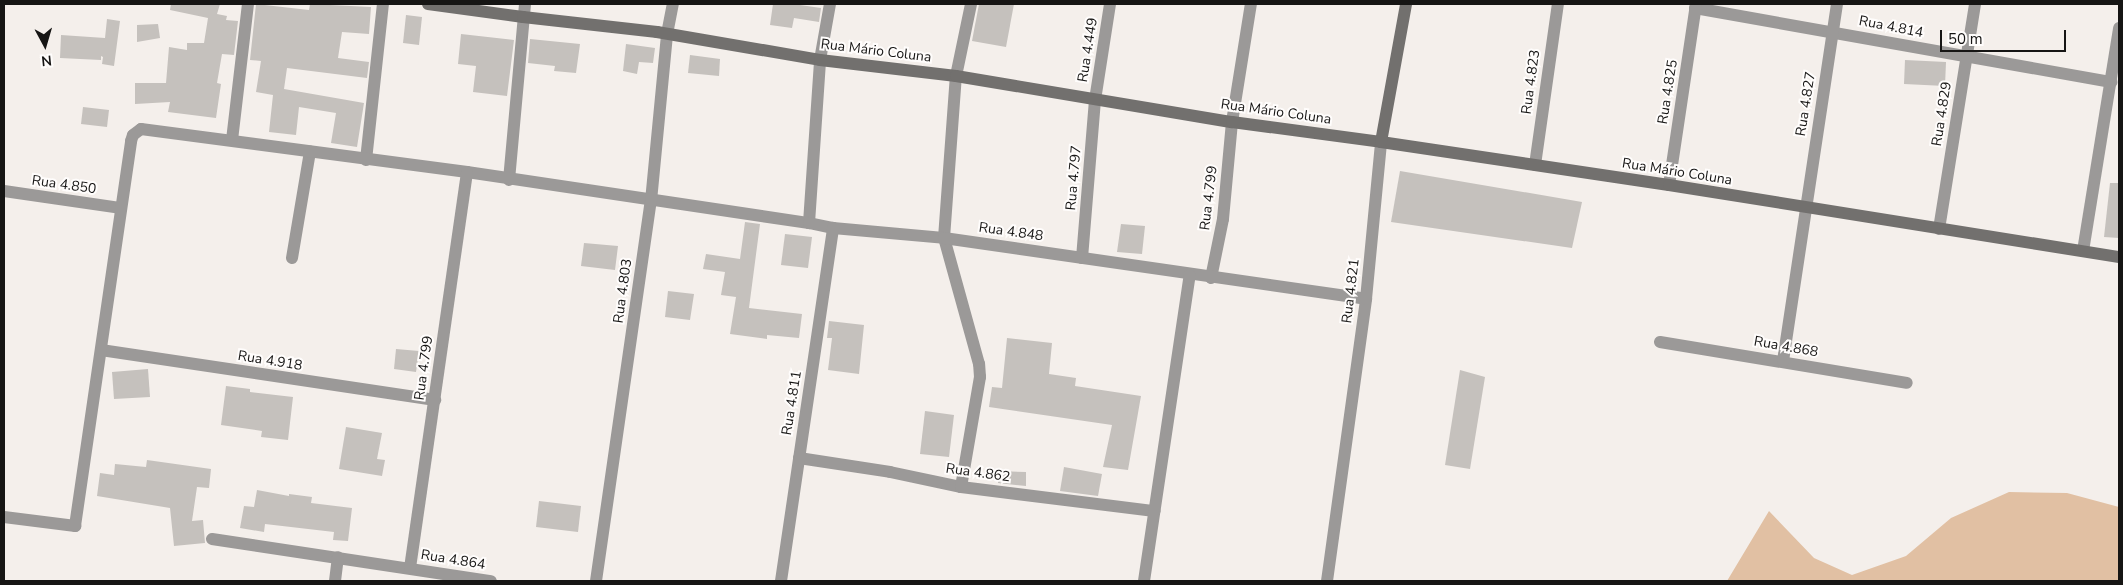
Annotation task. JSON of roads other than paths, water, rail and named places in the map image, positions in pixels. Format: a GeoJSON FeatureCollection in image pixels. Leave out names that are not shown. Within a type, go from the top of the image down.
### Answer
{"type":"FeatureCollection","features":[{"type":"Feature","properties":{"kind":"main road","name":"Rua Mário Coluna"},"geometry":{"type":"LineString","coordinates":[[428,4],[667,34],[820,60],[956,76],[1232,122],[1381,142],[1668,185],[2119,257]]}},
{"type":"Feature","properties":{"kind":"main road","name":"Rua 4.821"},"geometry":{"type":"LineString","coordinates":[[1381,142],[1406,4]]}},
{"type":"Feature","properties":{"kind":"street"},"geometry":{"type":"LineString","coordinates":[[232,140],[248,4]]}},
{"type":"Feature","properties":{"kind":"street"},"geometry":{"type":"LineString","coordinates":[[366,160],[383,4]]}},
{"type":"Feature","properties":{"kind":"street"},"geometry":{"type":"LineString","coordinates":[[509,180],[523,17],[526,4]]}},
{"type":"Feature","properties":{"kind":"street","name":"Rua 4.803"},"geometry":{"type":"LineString","coordinates":[[596,581],[651,201],[667,34],[673,4]]}},
{"type":"Feature","properties":{"kind":"street"},"geometry":{"type":"LineString","coordinates":[[809,223],[820,60],[830,4]]}},
{"type":"Feature","properties":{"kind":"street"},"geometry":{"type":"LineString","coordinates":[[961,487],[978,386],[979,364],[944,238],[956,76],[970,4]]}},
{"type":"Feature","properties":{"kind":"street","name":"Rua 4.449"},"geometry":{"type":"LineString","coordinates":[[1095,100],[1110,4]]}},
{"type":"Feature","properties":{"kind":"street","name":"Rua 4.799"},"geometry":{"type":"LineString","coordinates":[[1211,278],[1223,219],[1232,122],[1251,4]]}},
{"type":"Feature","properties":{"kind":"street","name":"Rua 4.823"},"geometry":{"type":"LineString","coordinates":[[1535,165],[1558,4]]}},
{"type":"Feature","properties":{"kind":"street","name":"Rua 4.827"},"geometry":{"type":"LineString","coordinates":[[1783,361],[1837,4]]}},
{"type":"Feature","properties":{"kind":"street","name":"Rua 4.829"},"geometry":{"type":"LineString","coordinates":[[1940,229],[1975,4]]}},
{"type":"Feature","properties":{"kind":"street","name":"Rua 4.814"},"geometry":{"type":"LineString","coordinates":[[1695,6],[2111,82]]}},
{"type":"Feature","properties":{"kind":"street","name":"Rua 4.825"},"geometry":{"type":"LineString","coordinates":[[1668,185],[1695,6]]}},
{"type":"Feature","properties":{"kind":"street"},"geometry":{"type":"LineString","coordinates":[[2083,252],[2119,28]]}},
{"type":"Feature","properties":{"kind":"street","name":"Rua 4.797"},"geometry":{"type":"LineString","coordinates":[[1082,258],[1095,100]]}},
{"type":"Feature","properties":{"kind":"street","name":"Rua 4.848"},"geometry":{"type":"LineString","coordinates":[[120,208],[131,141],[137,131],[150,129],[366,160],[467,172],[509,180],[833,228],[944,238],[1366,299]]}},
{"type":"Feature","properties":{"kind":"street","name":"Rua 4.821"},"geometry":{"type":"LineString","coordinates":[[1327,581],[1366,299],[1381,142]]}},
{"type":"Feature","properties":{"kind":"street"},"geometry":{"type":"LineString","coordinates":[[292,258],[310,152]]}},
{"type":"Feature","properties":{"kind":"street","name":"Rua 4.799"},"geometry":{"type":"LineString","coordinates":[[410,568],[467,172]]}},
{"type":"Feature","properties":{"kind":"street","name":"Rua 4.850"},"geometry":{"type":"LineString","coordinates":[[4,191],[120,208]]}},
{"type":"Feature","properties":{"kind":"street"},"geometry":{"type":"LineString","coordinates":[[4,517],[75,526],[120,208]]}},
{"type":"Feature","properties":{"kind":"street","name":"Rua 4.811"},"geometry":{"type":"LineString","coordinates":[[781,581],[833,228]]}},
{"type":"Feature","properties":{"kind":"street"},"geometry":{"type":"LineString","coordinates":[[1144,581],[1190,275]]}},
{"type":"Feature","properties":{"kind":"street","name":"Rua 4.868"},"geometry":{"type":"LineString","coordinates":[[1660,342],[1907,383]]}},
{"type":"Feature","properties":{"kind":"street","name":"Rua 4.918"},"geometry":{"type":"LineString","coordinates":[[101,350],[435,400]]}},
{"type":"Feature","properties":{"kind":"street","name":"Rua 4.862"},"geometry":{"type":"LineString","coordinates":[[799,458],[890,472],[961,487],[1155,511]]}},
{"type":"Feature","properties":{"kind":"street","name":"Rua 4.864"},"geometry":{"type":"LineString","coordinates":[[212,539],[491,581]]}},
{"type":"Feature","properties":{"kind":"street"},"geometry":{"type":"LineString","coordinates":[[335,581],[338,557]]}}]}
